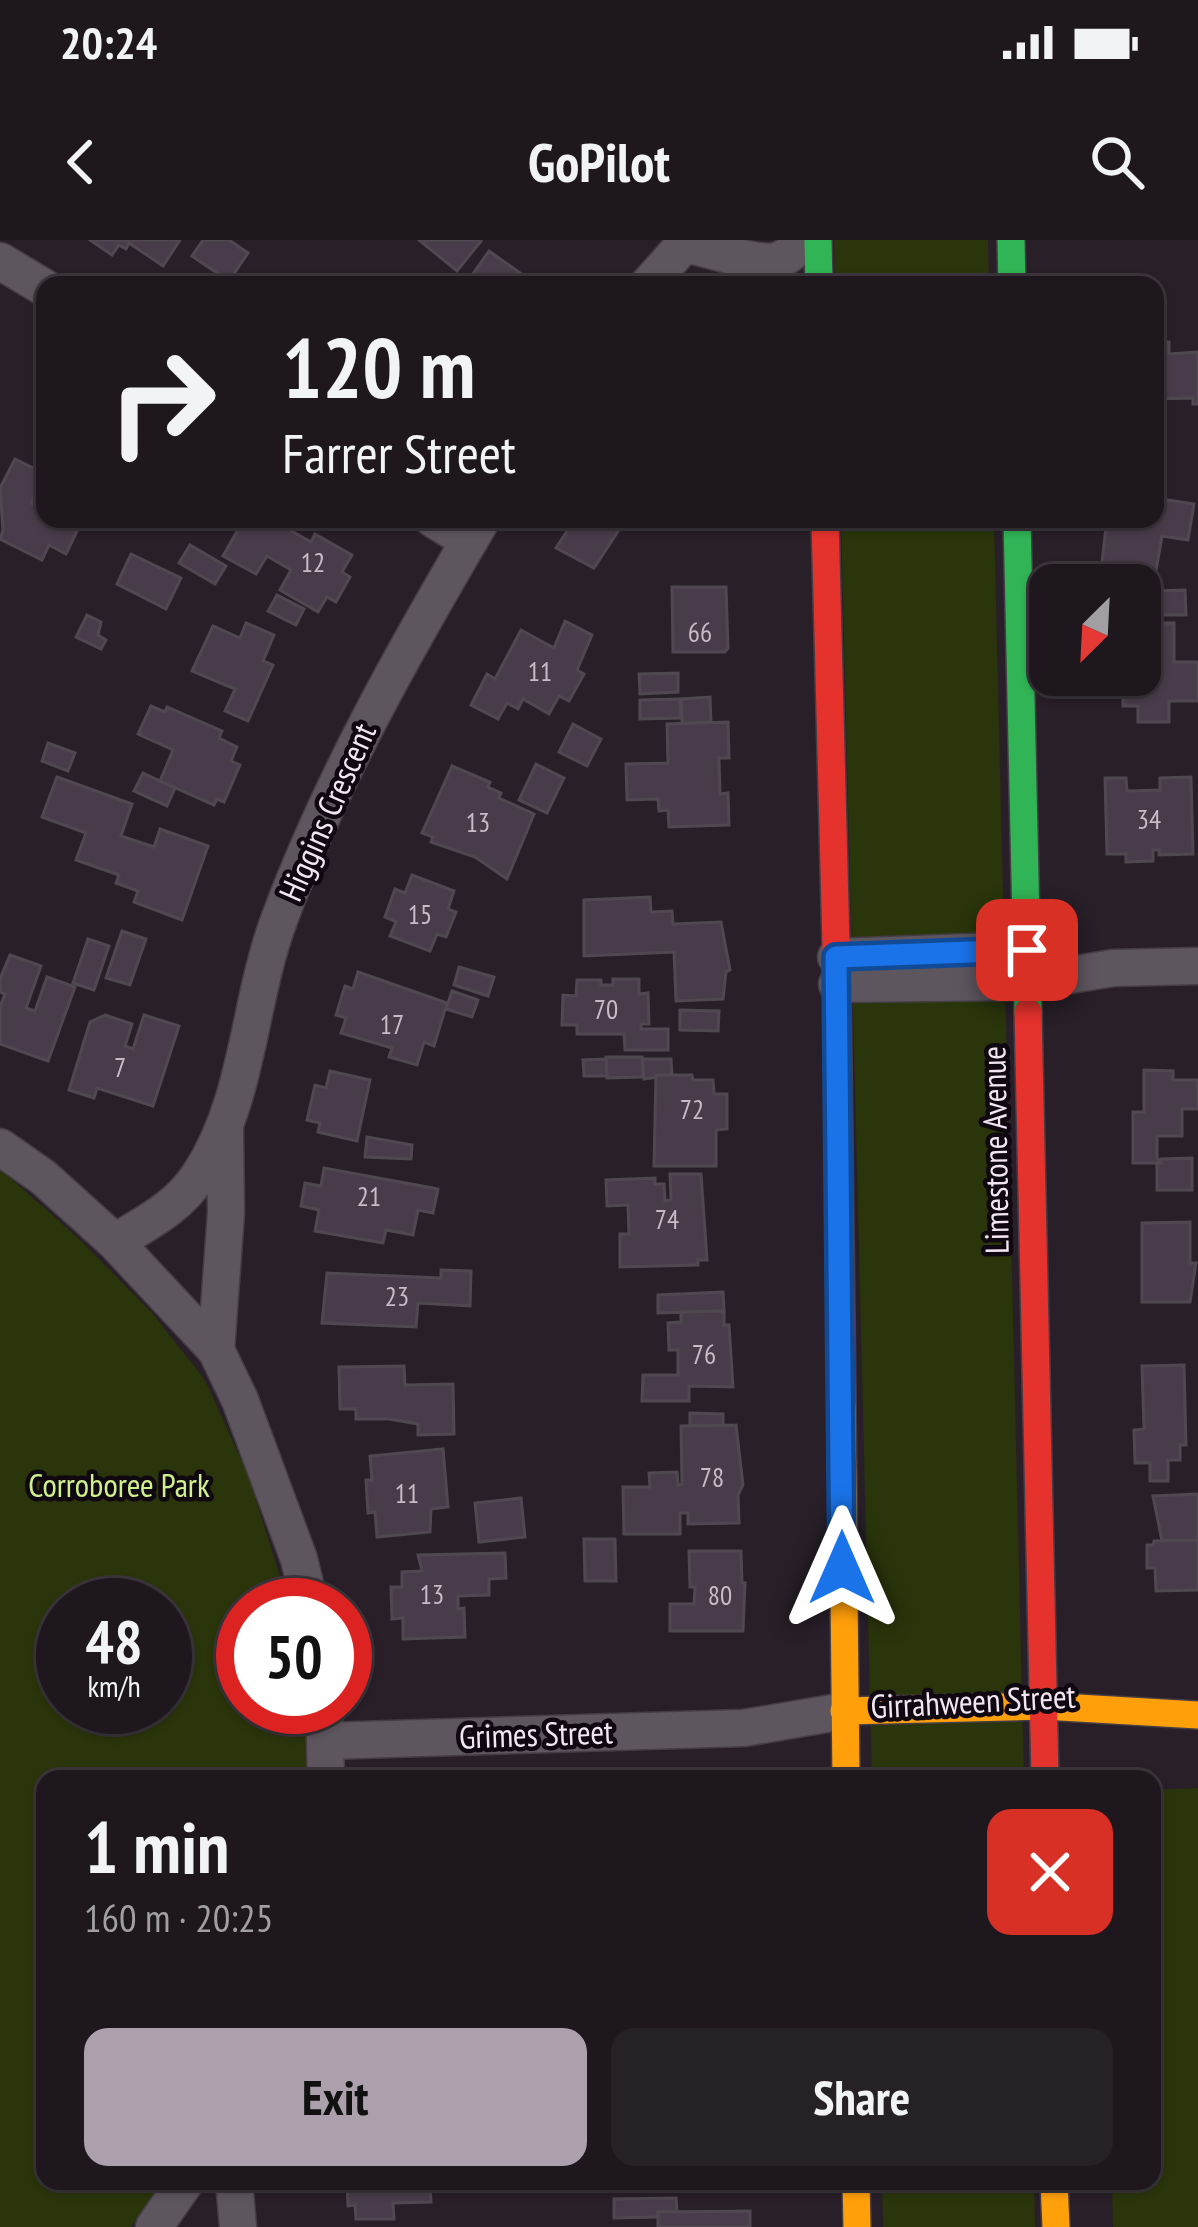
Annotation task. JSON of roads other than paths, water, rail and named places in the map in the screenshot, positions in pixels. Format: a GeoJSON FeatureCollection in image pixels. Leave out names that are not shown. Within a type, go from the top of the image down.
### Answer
{"type":"FeatureCollection","features":[{"type":"Feature","properties":{"kind":"main road"},"geometry":{"type":"LineString","coordinates":[[815,240],[818,276]]}},
{"type":"Feature","properties":{"kind":"main road"},"geometry":{"type":"LineString","coordinates":[[1011,240],[1012,276]]}},
{"type":"Feature","properties":{"kind":"main road"},"geometry":{"type":"LineString","coordinates":[[825,528],[850,1744]]}},
{"type":"Feature","properties":{"kind":"main road","name":"Limestone Avenue"},"geometry":{"type":"LineString","coordinates":[[1017,528],[1043,1706],[1033,1740],[1042,1770]]}},
{"type":"Feature","properties":{"kind":"main road","name":"Girrahween Street"},"geometry":{"type":"LineString","coordinates":[[850,1744],[1043,1706],[1186,1715]]}},
{"type":"Feature","properties":{"kind":"main road","name":"Girrahween Street"},"geometry":{"type":"LineString","coordinates":[[1033,1740],[1186,1715]]}},
{"type":"Feature","properties":{"kind":"main road"},"geometry":{"type":"LineString","coordinates":[[856,2190],[857,2227]]}},
{"type":"Feature","properties":{"kind":"main road"},"geometry":{"type":"LineString","coordinates":[[1054,2190],[1056,2227]]}},
{"type":"Feature","properties":{"kind":"street"},"geometry":{"type":"LineString","coordinates":[[656,276],[686,242],[764,263],[815,240]]}},
{"type":"Feature","properties":{"kind":"street"},"geometry":{"type":"LineString","coordinates":[[0,261],[36,283]]}},
{"type":"Feature","properties":{"kind":"street","name":"Higgins Crescent"},"geometry":{"type":"LineString","coordinates":[[115,1242],[176,1205],[200,1174],[225,1127],[277,924],[328,803],[386,686],[476,530]]}},
{"type":"Feature","properties":{"kind":"street"},"geometry":{"type":"LineString","coordinates":[[837,970],[1198,966]]}},
{"type":"Feature","properties":{"kind":"street","name":"Higgins Crescent"},"geometry":{"type":"LineString","coordinates":[[217,1350],[226,1213],[225,1127]]}},
{"type":"Feature","properties":{"kind":"street"},"geometry":{"type":"LineString","coordinates":[[0,1147],[115,1242],[217,1350],[240,1400],[304,1578]]}},
{"type":"Feature","properties":{"kind":"street","name":"Grimes Street"},"geometry":{"type":"LineString","coordinates":[[372,1724],[744,1728],[850,1744]]}},
{"type":"Feature","properties":{"kind":"street"},"geometry":{"type":"LineString","coordinates":[[326,1734],[326,1770]]}},
{"type":"Feature","properties":{"kind":"street"},"geometry":{"type":"LineString","coordinates":[[154,2227],[180,2190]]}},
{"type":"Feature","properties":{"kind":"street"},"geometry":{"type":"LineString","coordinates":[[235,2190],[238,2227]]}},
{"type":"Feature","properties":{"kind":"park label","name":"Corroboree Park"},"geometry":{"type":"Point","coordinates":[119,1485]}}]}
